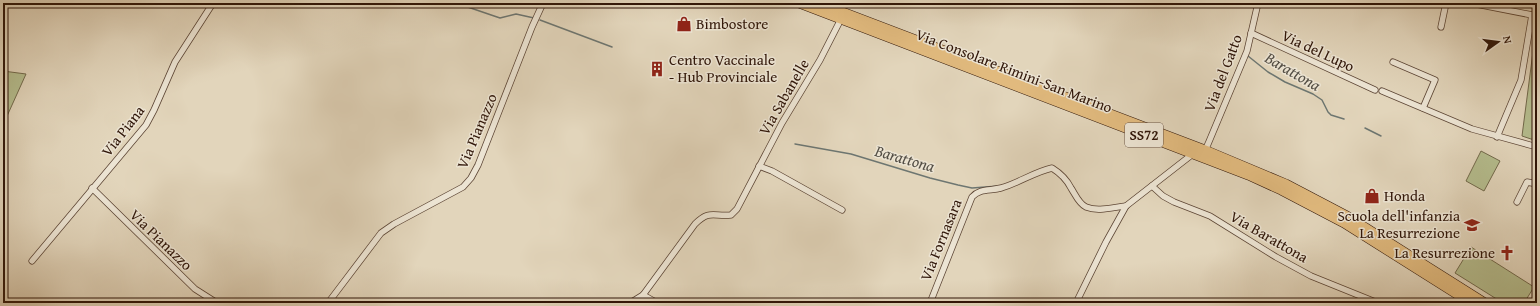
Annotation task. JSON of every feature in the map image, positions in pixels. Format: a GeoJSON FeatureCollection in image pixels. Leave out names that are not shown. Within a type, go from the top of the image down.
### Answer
{"type":"FeatureCollection","features":[{"type":"Feature","properties":{"kind":"main road","name":"Via Consolare Rimini-San Marino"},"geometry":{"type":"LineString","coordinates":[[799,3],[1248,175],[1350,226],[1471,303]]}},
{"type":"Feature","properties":{"kind":"main road","name":"Via Consolare Rimini-San Marino"},"geometry":{"type":"LineString","coordinates":[[820,3],[1250,168],[1323,202],[1485,303]]}},
{"type":"Feature","properties":{"kind":"street","name":"Via Piana"},"geometry":{"type":"LineString","coordinates":[[32,261],[146,125],[175,62],[213,3]]}},
{"type":"Feature","properties":{"kind":"street","name":"Via Pianazzo"},"geometry":{"type":"LineString","coordinates":[[328,303],[374,240],[381,233],[394,224],[463,187],[470,178],[478,165],[532,27],[543,3]]}},
{"type":"Feature","properties":{"kind":"street","name":"Via del Gatto"},"geometry":{"type":"LineString","coordinates":[[1205,150],[1241,66],[1258,3]]}},
{"type":"Feature","properties":{"kind":"street"},"geometry":{"type":"LineString","coordinates":[[1441,27],[1446,3]]}},
{"type":"Feature","properties":{"kind":"street"},"geometry":{"type":"LineString","coordinates":[[1471,3],[1532,15],[1521,80],[1497,137]]}},
{"type":"Feature","properties":{"kind":"street","name":"Via Sabanelle"},"geometry":{"type":"LineString","coordinates":[[630,303],[643,295],[695,224],[703,216],[712,214],[731,215],[737,209],[782,123],[820,60],[841,19]]}},
{"type":"Feature","properties":{"kind":"street","name":"Via del Lupo"},"geometry":{"type":"LineString","coordinates":[[1251,33],[1375,90]]}},
{"type":"Feature","properties":{"kind":"street"},"geometry":{"type":"LineString","coordinates":[[1393,62],[1435,80],[1423,108]]}},
{"type":"Feature","properties":{"kind":"street"},"geometry":{"type":"LineString","coordinates":[[1382,92],[1472,129],[1537,147]]}},
{"type":"Feature","properties":{"kind":"street"},"geometry":{"type":"LineString","coordinates":[[1076,303],[1106,242],[1126,206],[1192,154],[1205,150]]}},
{"type":"Feature","properties":{"kind":"street"},"geometry":{"type":"LineString","coordinates":[[759,166],[772,171],[842,210]]}},
{"type":"Feature","properties":{"kind":"street","name":"Via Fornasara"},"geometry":{"type":"LineString","coordinates":[[930,303],[972,197],[976,192],[1002,188],[1042,170],[1052,168],[1060,173],[1071,187],[1076,198],[1085,207],[1096,209],[1126,206]]}},
{"type":"Feature","properties":{"kind":"street"},"geometry":{"type":"LineString","coordinates":[[1517,202],[1527,182],[1537,184]]}},
{"type":"Feature","properties":{"kind":"street","name":"Via Barattona"},"geometry":{"type":"LineString","coordinates":[[1152,186],[1163,196],[1210,216],[1276,258],[1311,276],[1378,303]]}},
{"type":"Feature","properties":{"kind":"street","name":"Via Pianazzo"},"geometry":{"type":"LineString","coordinates":[[92,188],[195,289],[217,303]]}},
{"type":"Feature","properties":{"kind":"street"},"geometry":{"type":"LineString","coordinates":[[643,295],[657,303]]}},
{"type":"Feature","properties":{"kind":"green space"},"geometry":{"type":"Polygon","coordinates":[[[1537,21],[1537,141],[1522,136],[1537,21]]]}},
{"type":"Feature","properties":{"kind":"green space"},"geometry":{"type":"Polygon","coordinates":[[[3,71],[26,74],[3,125],[3,71]]]}},
{"type":"Feature","properties":{"kind":"green space"},"geometry":{"type":"Polygon","coordinates":[[[1481,151],[1500,161],[1484,191],[1466,181],[1481,151]]]}},
{"type":"Feature","properties":{"kind":"green space"},"geometry":{"type":"Polygon","coordinates":[[[1471,247],[1534,287],[1524,303],[1503,303],[1455,273],[1471,247]]]}},
{"type":"Feature","properties":{"kind":"waterway","name":"Barattona"},"geometry":{"type":"LineString","coordinates":[[456,3],[500,18],[516,14],[534,18]]}},
{"type":"Feature","properties":{"kind":"waterway","name":"Barattona"},"geometry":{"type":"LineString","coordinates":[[540,20],[612,47]]}},
{"type":"Feature","properties":{"kind":"waterway","name":"Barattona"},"geometry":{"type":"LineString","coordinates":[[1248,56],[1268,72],[1285,82],[1313,94],[1322,100],[1331,115],[1344,119]]}},
{"type":"Feature","properties":{"kind":"waterway","name":"Barattona"},"geometry":{"type":"LineString","coordinates":[[1365,128],[1381,136]]}},
{"type":"Feature","properties":{"kind":"waterway","name":"Barattona"},"geometry":{"type":"LineString","coordinates":[[795,144],[851,154],[930,178],[972,188],[999,186]]}},
{"type":"Feature","properties":{"kind":"place","name":"Bimbostore"},"geometry":{"type":"Point","coordinates":[684,24]}},
{"type":"Feature","properties":{"kind":"place","name":"Centro Vaccinale - Hub Provinciale"},"geometry":{"type":"Point","coordinates":[657,69]}},
{"type":"Feature","properties":{"kind":"place","name":"Honda"},"geometry":{"type":"Point","coordinates":[1372,196]}},
{"type":"Feature","properties":{"kind":"place","name":"Scuola dell'infanzia La Resurrezione"},"geometry":{"type":"Point","coordinates":[1472,225]}},
{"type":"Feature","properties":{"kind":"place","name":"La Resurrezione"},"geometry":{"type":"Point","coordinates":[1507,253]}}]}
